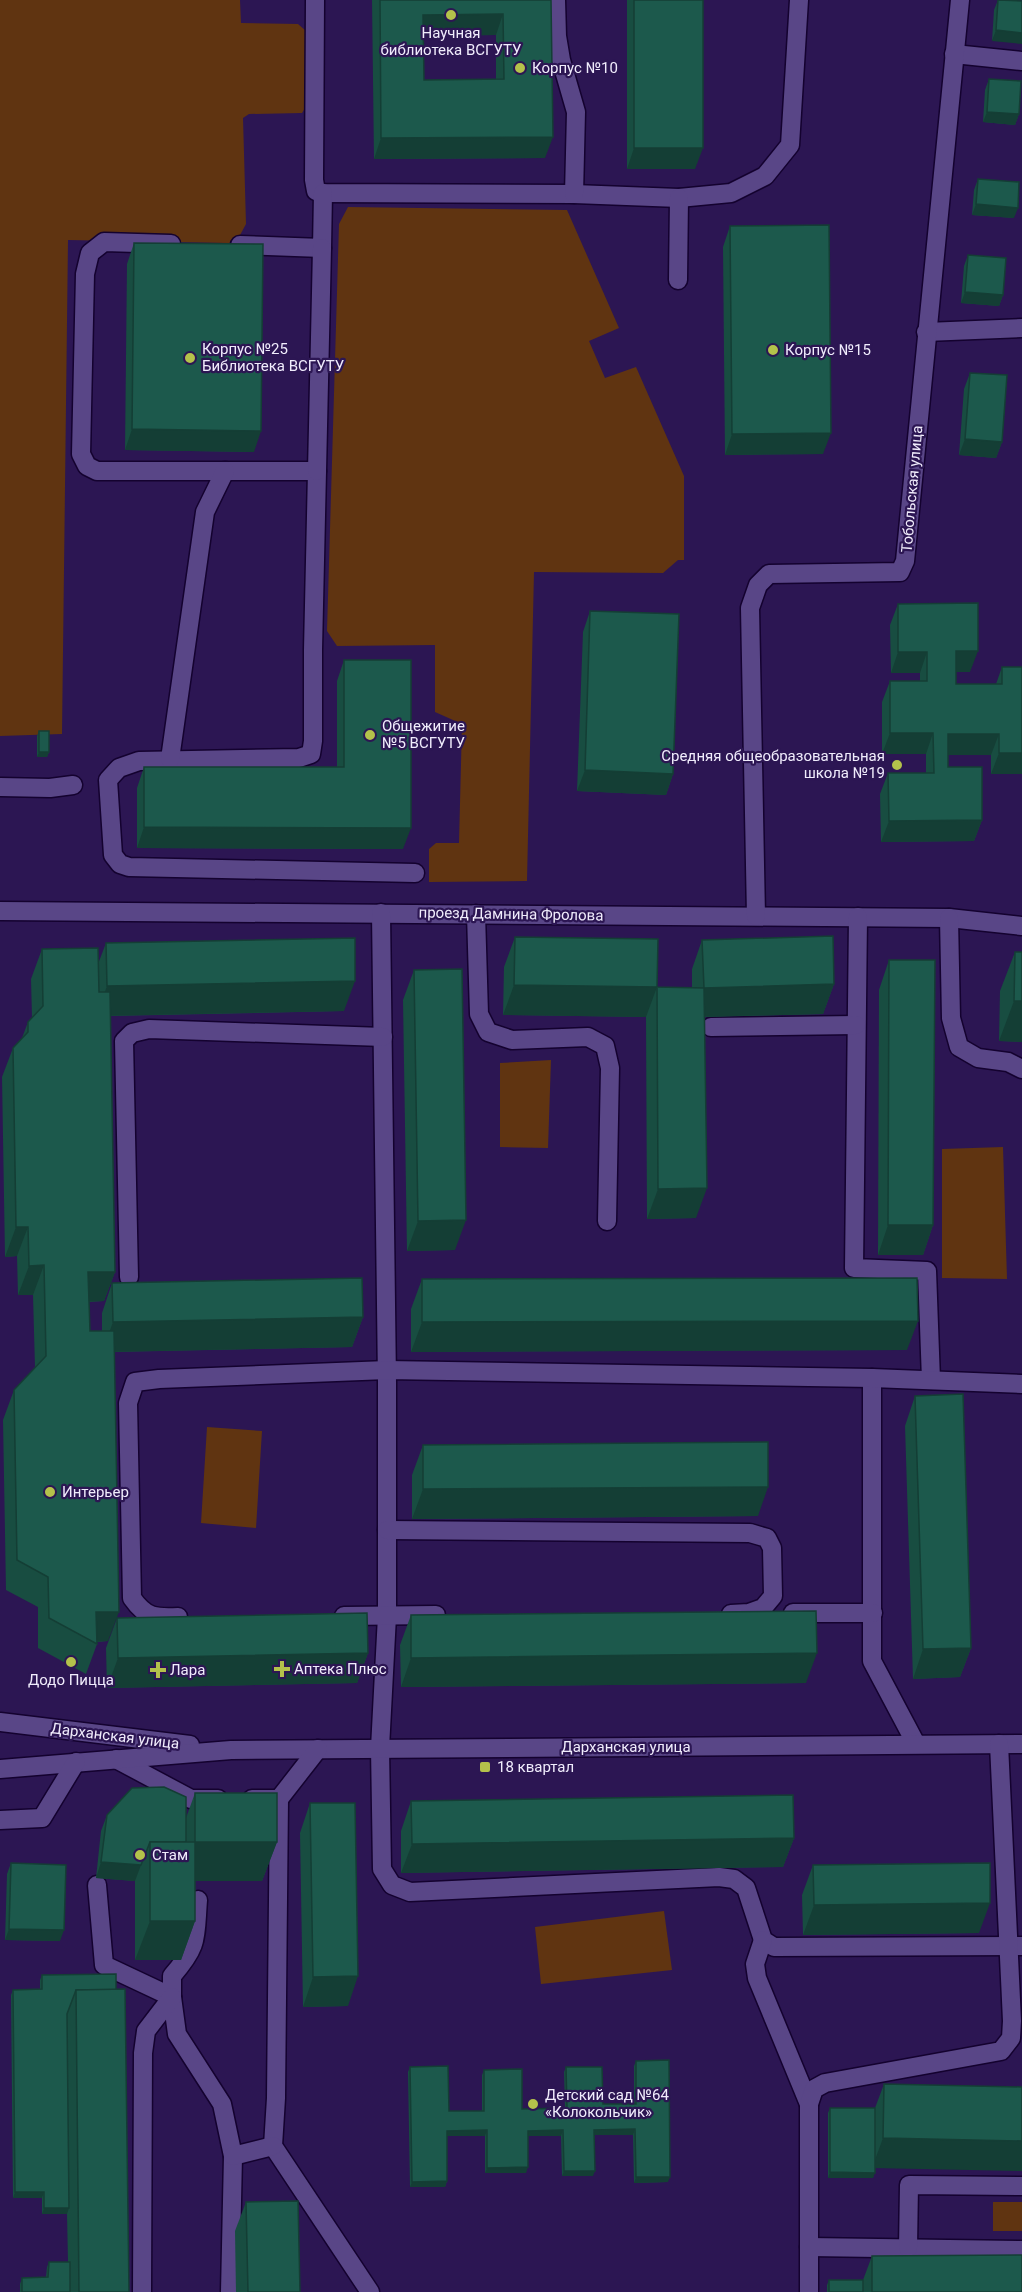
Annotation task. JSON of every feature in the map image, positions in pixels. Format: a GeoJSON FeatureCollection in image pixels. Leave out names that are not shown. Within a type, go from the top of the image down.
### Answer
{"type":"FeatureCollection","features":[{"type":"Feature","properties":{"kind":"street"},"geometry":{"type":"LineString","coordinates":[[315,0],[314,180],[316,190],[323,194],[574,194],[679,198],[731,193],[765,176],[790,146],[799,0]]}},
{"type":"Feature","properties":{"kind":"street"},"geometry":{"type":"LineString","coordinates":[[556,0],[557,36],[561,60],[576,112],[574,194]]}},
{"type":"Feature","properties":{"kind":"street","name":"Тобольская улица"},"geometry":{"type":"LineString","coordinates":[[756,916],[750,608],[758,585],[769,574],[900,572],[905,561],[960,0]]}},
{"type":"Feature","properties":{"kind":"street"},"geometry":{"type":"LineString","coordinates":[[954,54],[1022,61]]}},
{"type":"Feature","properties":{"kind":"street"},"geometry":{"type":"LineString","coordinates":[[323,194],[311,754],[299,758],[139,761],[119,768],[108,780],[113,855],[120,864],[129,867],[415,873]]}},
{"type":"Feature","properties":{"kind":"street"},"geometry":{"type":"LineString","coordinates":[[678,280],[679,198]]}},
{"type":"Feature","properties":{"kind":"street"},"geometry":{"type":"LineString","coordinates":[[192,244],[104,242],[90,253],[85,274],[81,454],[87,466],[98,471],[317,471]]}},
{"type":"Feature","properties":{"kind":"street"},"geometry":{"type":"LineString","coordinates":[[228,245],[322,248]]}},
{"type":"Feature","properties":{"kind":"street"},"geometry":{"type":"LineString","coordinates":[[926,332],[1022,328]]}},
{"type":"Feature","properties":{"kind":"street"},"geometry":{"type":"LineString","coordinates":[[170,759],[205,512],[225,471]]}},
{"type":"Feature","properties":{"kind":"street"},"geometry":{"type":"LineString","coordinates":[[0,787],[50,788],[73,785]]}},
{"type":"Feature","properties":{"kind":"street","name":"проезд Дамнина Фролова"},"geometry":{"type":"LineString","coordinates":[[0,911],[949,918],[1022,926]]}},
{"type":"Feature","properties":{"kind":"street"},"geometry":{"type":"LineString","coordinates":[[381,913],[387,1370],[387,1616],[381,1748],[382,1869],[392,1885],[410,1892],[707,1878],[734,1879],[746,1888],[763,1940],[755,1964],[757,1978],[809,2104]]}},
{"type":"Feature","properties":{"kind":"street"},"geometry":{"type":"LineString","coordinates":[[476,914],[479,1014],[488,1032],[512,1040],[588,1037],[604,1046],[610,1068],[607,1221]]}},
{"type":"Feature","properties":{"kind":"street"},"geometry":{"type":"LineString","coordinates":[[858,917],[854,1268],[927,1271],[931,1380]]}},
{"type":"Feature","properties":{"kind":"street"},"geometry":{"type":"LineString","coordinates":[[949,918],[951,1018],[959,1047],[978,1058],[1008,1062],[1022,1069]]}},
{"type":"Feature","properties":{"kind":"street"},"geometry":{"type":"LineString","coordinates":[[711,1027],[856,1025]]}},
{"type":"Feature","properties":{"kind":"street"},"geometry":{"type":"LineString","coordinates":[[129,1277],[124,1041],[132,1033],[149,1029],[383,1037]]}},
{"type":"Feature","properties":{"kind":"street"},"geometry":{"type":"LineString","coordinates":[[191,1617],[156,1618],[141,1611],[132,1598],[128,1403],[135,1382],[159,1379],[387,1370],[872,1378],[1022,1384]]}},
{"type":"Feature","properties":{"kind":"street"},"geometry":{"type":"LineString","coordinates":[[872,1378],[872,1661],[916,1744]]}},
{"type":"Feature","properties":{"kind":"street"},"geometry":{"type":"LineString","coordinates":[[387,1530],[750,1533],[767,1538],[771,1548],[773,1596],[763,1608],[749,1614]]}},
{"type":"Feature","properties":{"kind":"street"},"geometry":{"type":"LineString","coordinates":[[714,1614],[873,1613]]}},
{"type":"Feature","properties":{"kind":"street"},"geometry":{"type":"LineString","coordinates":[[329,1616],[457,1615]]}},
{"type":"Feature","properties":{"kind":"street","name":"Дарханская улица"},"geometry":{"type":"LineString","coordinates":[[0,1722],[231,1750]]}},
{"type":"Feature","properties":{"kind":"street"},"geometry":{"type":"LineString","coordinates":[[809,2292],[809,2104],[814,2089],[825,2083],[1001,2051],[1011,2038],[1017,2021],[1015,1946],[999,1744]]}},
{"type":"Feature","properties":{"kind":"street","name":"Дарханская улица"},"geometry":{"type":"LineString","coordinates":[[0,1769],[231,1750],[1022,1744]]}},
{"type":"Feature","properties":{"kind":"street"},"geometry":{"type":"LineString","coordinates":[[318,1749],[279,1799],[276,2098],[273,2146],[370,2292]]}},
{"type":"Feature","properties":{"kind":"street"},"geometry":{"type":"LineString","coordinates":[[116,1759],[191,1799],[279,1799]]}},
{"type":"Feature","properties":{"kind":"street"},"geometry":{"type":"LineString","coordinates":[[0,1820],[42,1818],[76,1762]]}},
{"type":"Feature","properties":{"kind":"street"},"geometry":{"type":"LineString","coordinates":[[97,1885],[104,1965],[172,1997]]}},
{"type":"Feature","properties":{"kind":"street"},"geometry":{"type":"LineString","coordinates":[[198,1900],[195,1943],[190,1955],[172,1976],[172,1997],[177,2034],[222,2104],[233,2156],[231,2292]]}},
{"type":"Feature","properties":{"kind":"street"},"geometry":{"type":"LineString","coordinates":[[763,1940],[774,1947],[1015,1946]]}},
{"type":"Feature","properties":{"kind":"street"},"geometry":{"type":"LineString","coordinates":[[142,2292],[143,2053],[146,2031],[172,1997]]}},
{"type":"Feature","properties":{"kind":"street"},"geometry":{"type":"LineString","coordinates":[[233,2156],[273,2146]]}},
{"type":"Feature","properties":{"kind":"street"},"geometry":{"type":"LineString","coordinates":[[908,2248],[909,2185],[1022,2186]]}},
{"type":"Feature","properties":{"kind":"street"},"geometry":{"type":"LineString","coordinates":[[809,2247],[1022,2250]]}},
{"type":"Feature","properties":{"kind":"shaded area"},"geometry":{"type":"Polygon","coordinates":[[[0,0],[240,0],[241,23],[298,24],[306,31],[308,103],[302,113],[249,114],[243,118],[246,224],[239,237],[229,243],[68,240],[62,734],[0,736],[0,0]]]}},
{"type":"Feature","properties":{"kind":"shaded area"},"geometry":{"type":"Polygon","coordinates":[[[348,207],[567,210],[619,328],[589,341],[605,378],[636,367],[684,476],[684,560],[678,560],[663,573],[534,572],[527,881],[429,882],[429,849],[436,843],[459,843],[462,724],[435,712],[435,645],[337,646],[327,631],[339,224],[348,207]]]}},
{"type":"Feature","properties":{"kind":"shaded area"},"geometry":{"type":"Polygon","coordinates":[[[551,1060],[548,1148],[500,1147],[500,1063],[551,1060]]]}},
{"type":"Feature","properties":{"kind":"shaded area"},"geometry":{"type":"Polygon","coordinates":[[[1003,1147],[1007,1279],[942,1278],[942,1149],[1003,1147]]]}},
{"type":"Feature","properties":{"kind":"shaded area"},"geometry":{"type":"Polygon","coordinates":[[[207,1427],[262,1431],[256,1528],[201,1523],[207,1427]]]}},
{"type":"Feature","properties":{"kind":"shaded area"},"geometry":{"type":"Polygon","coordinates":[[[664,1911],[672,1970],[541,1984],[535,1927],[664,1911]]]}},
{"type":"Feature","properties":{"kind":"shaded area"},"geometry":{"type":"Polygon","coordinates":[[[993,2202],[1022,2202],[1022,2231],[993,2231],[993,2202]]]}},
{"type":"Feature","properties":{"kind":"building","name":"Корпус №10"},"geometry":{"type":"Polygon","coordinates":[[[380,0],[551,0],[553,137],[381,138],[380,0]],[[503,14],[423,15],[424,80],[504,79],[503,14]]]}},
{"type":"Feature","properties":{"kind":"building"},"geometry":{"type":"Polygon","coordinates":[[[634,0],[703,0],[703,148],[634,148],[634,0]]]}},
{"type":"Feature","properties":{"kind":"building"},"geometry":{"type":"Polygon","coordinates":[[[998,0],[1022,1],[1022,33],[996,30],[998,0]]]}},
{"type":"Feature","properties":{"kind":"building"},"geometry":{"type":"Polygon","coordinates":[[[989,79],[1021,81],[1019,114],[987,112],[989,79]]]}},
{"type":"Feature","properties":{"kind":"building"},"geometry":{"type":"Polygon","coordinates":[[[978,179],[1019,182],[1018,208],[976,204],[978,179]]]}},
{"type":"Feature","properties":{"kind":"building","name":"Корпус №15"},"geometry":{"type":"Polygon","coordinates":[[[829,225],[831,433],[732,434],[730,226],[829,225]]]}},
{"type":"Feature","properties":{"kind":"building","name":"Корпус №25 Библиотека ВСГУТУ"},"geometry":{"type":"Polygon","coordinates":[[[134,243],[263,244],[261,431],[132,429],[134,243]]]}},
{"type":"Feature","properties":{"kind":"building"},"geometry":{"type":"Polygon","coordinates":[[[968,255],[1006,258],[1003,295],[965,292],[968,255]]]}},
{"type":"Feature","properties":{"kind":"building"},"geometry":{"type":"Polygon","coordinates":[[[970,373],[1007,375],[1002,442],[965,439],[970,373]]]}},
{"type":"Feature","properties":{"kind":"building"},"geometry":{"type":"Polygon","coordinates":[[[978,603],[978,651],[956,651],[956,684],[1002,684],[1002,667],[1022,667],[1022,753],[999,753],[999,734],[948,734],[948,767],[982,767],[982,820],[889,821],[888,773],[934,773],[933,733],[890,733],[890,681],[927,681],[927,652],[898,652],[898,604],[978,603]]]}},
{"type":"Feature","properties":{"kind":"building"},"geometry":{"type":"Polygon","coordinates":[[[590,611],[679,614],[673,774],[585,770],[590,611]]]}},
{"type":"Feature","properties":{"kind":"building","name":"Общежитие №5 ВСГУТУ"},"geometry":{"type":"Polygon","coordinates":[[[344,660],[411,660],[411,828],[144,827],[144,767],[344,767],[344,660]]]}},
{"type":"Feature","properties":{"kind":"building"},"geometry":{"type":"Polygon","coordinates":[[[39,731],[49,731],[49,752],[39,752],[39,731]]]}},
{"type":"Feature","properties":{"kind":"building"},"geometry":{"type":"Polygon","coordinates":[[[833,936],[834,984],[704,988],[702,940],[833,936]]]}},
{"type":"Feature","properties":{"kind":"building"},"geometry":{"type":"Polygon","coordinates":[[[515,937],[658,939],[657,987],[514,985],[515,937]]]}},
{"type":"Feature","properties":{"kind":"building"},"geometry":{"type":"Polygon","coordinates":[[[355,938],[355,981],[107,986],[106,943],[355,938]]]}},
{"type":"Feature","properties":{"kind":"building"},"geometry":{"type":"Polygon","coordinates":[[[98,948],[99,992],[110,992],[115,1272],[88,1272],[90,1331],[114,1331],[119,1612],[96,1612],[97,1644],[49,1618],[48,1577],[17,1560],[14,1390],[46,1356],[44,1265],[29,1266],[28,1227],[16,1227],[13,1048],[28,1032],[28,1022],[43,1006],[42,949],[98,948]]]}},
{"type":"Feature","properties":{"kind":"building"},"geometry":{"type":"Polygon","coordinates":[[[1015,952],[1022,952],[1022,1001],[1014,1001],[1015,952]]]}},
{"type":"Feature","properties":{"kind":"building"},"geometry":{"type":"Polygon","coordinates":[[[889,960],[935,960],[933,1225],[888,1225],[889,960]]]}},
{"type":"Feature","properties":{"kind":"building"},"geometry":{"type":"Polygon","coordinates":[[[462,969],[466,1220],[418,1221],[414,970],[462,969]]]}},
{"type":"Feature","properties":{"kind":"building"},"geometry":{"type":"Polygon","coordinates":[[[657,987],[704,988],[707,1188],[658,1189],[657,987]]]}},
{"type":"Feature","properties":{"kind":"building"},"geometry":{"type":"Polygon","coordinates":[[[362,1278],[363,1317],[113,1322],[112,1283],[362,1278]]]}},
{"type":"Feature","properties":{"kind":"building"},"geometry":{"type":"Polygon","coordinates":[[[917,1278],[918,1321],[422,1322],[422,1279],[917,1278]]]}},
{"type":"Feature","properties":{"kind":"building"},"geometry":{"type":"Polygon","coordinates":[[[963,1394],[971,1648],[923,1649],[915,1396],[963,1394]]]}},
{"type":"Feature","properties":{"kind":"building"},"geometry":{"type":"Polygon","coordinates":[[[768,1442],[768,1487],[423,1489],[423,1445],[768,1442]]]}},
{"type":"Feature","properties":{"kind":"building"},"geometry":{"type":"Polygon","coordinates":[[[816,1611],[817,1653],[411,1658],[411,1615],[816,1611]]]}},
{"type":"Feature","properties":{"kind":"building"},"geometry":{"type":"Polygon","coordinates":[[[367,1613],[368,1653],[118,1658],[117,1618],[367,1613]]]}},
{"type":"Feature","properties":{"kind":"building","name":"Стам"},"geometry":{"type":"Polygon","coordinates":[[[164,1787],[186,1797],[186,1842],[150,1842],[141,1865],[101,1862],[107,1815],[132,1788],[164,1787]]]}},
{"type":"Feature","properties":{"kind":"building"},"geometry":{"type":"Polygon","coordinates":[[[195,1793],[277,1793],[277,1842],[195,1842],[195,1793]]]}},
{"type":"Feature","properties":{"kind":"building"},"geometry":{"type":"Polygon","coordinates":[[[793,1795],[794,1838],[412,1844],[411,1801],[793,1795]]]}},
{"type":"Feature","properties":{"kind":"building"},"geometry":{"type":"Polygon","coordinates":[[[310,1803],[355,1803],[358,1976],[313,1977],[310,1803]]]}},
{"type":"Feature","properties":{"kind":"building"},"geometry":{"type":"Polygon","coordinates":[[[150,1842],[195,1842],[195,1921],[150,1921],[150,1842]]]}},
{"type":"Feature","properties":{"kind":"building"},"geometry":{"type":"Polygon","coordinates":[[[11,1863],[66,1865],[64,1930],[9,1929],[11,1863]]]}},
{"type":"Feature","properties":{"kind":"building"},"geometry":{"type":"Polygon","coordinates":[[[990,1863],[990,1903],[814,1905],[813,1865],[990,1863]]]}},
{"type":"Feature","properties":{"kind":"building"},"geometry":{"type":"Polygon","coordinates":[[[116,1974],[116,1990],[76,1990],[67,2014],[69,2208],[44,2208],[44,2192],[15,2192],[13,1990],[42,1989],[42,1975],[116,1974]]]}},
{"type":"Feature","properties":{"kind":"building"},"geometry":{"type":"Polygon","coordinates":[[[125,1989],[129,2292],[79,2292],[76,1990],[125,1989]]]}},
{"type":"Feature","properties":{"kind":"building"},"geometry":{"type":"Polygon","coordinates":[[[669,2060],[670,2177],[636,2177],[635,2129],[594,2130],[595,2171],[564,2171],[563,2130],[528,2131],[528,2167],[487,2168],[487,2130],[447,2131],[447,2181],[412,2182],[410,2067],[448,2066],[449,2111],[484,2111],[484,2070],[522,2069],[522,2109],[567,2108],[566,2067],[602,2067],[603,2104],[636,2104],[636,2061],[669,2060]]]}},
{"type":"Feature","properties":{"kind":"building"},"geometry":{"type":"Polygon","coordinates":[[[884,2084],[1022,2087],[1022,2141],[883,2138],[884,2084]]]}},
{"type":"Feature","properties":{"kind":"building"},"geometry":{"type":"Polygon","coordinates":[[[830,2108],[875,2108],[875,2173],[830,2172],[830,2108]]]}},
{"type":"Feature","properties":{"kind":"building"},"geometry":{"type":"Polygon","coordinates":[[[298,2201],[300,2292],[248,2292],[246,2202],[298,2201]]]}},
{"type":"Feature","properties":{"kind":"building"},"geometry":{"type":"Polygon","coordinates":[[[1022,2255],[1022,2292],[872,2292],[872,2256],[1022,2255]]]}},
{"type":"Feature","properties":{"kind":"building"},"geometry":{"type":"Polygon","coordinates":[[[49,2262],[70,2262],[70,2292],[22,2292],[22,2278],[48,2277],[49,2262]]]}},
{"type":"Feature","properties":{"kind":"building"},"geometry":{"type":"Polygon","coordinates":[[[829,2280],[863,2280],[863,2292],[829,2292],[829,2280]]]}},
{"type":"Feature","properties":{"kind":"place","name":"Научная библиотека ВСГУТУ"},"geometry":{"type":"Point","coordinates":[451,15]}},
{"type":"Feature","properties":{"kind":"place","name":"Корпус №10"},"geometry":{"type":"Point","coordinates":[520,68]}},
{"type":"Feature","properties":{"kind":"place","name":"Корпус №15"},"geometry":{"type":"Point","coordinates":[773,350]}},
{"type":"Feature","properties":{"kind":"place","name":"Корпус №25 Библиотека ВСГУТУ"},"geometry":{"type":"Point","coordinates":[190,358]}},
{"type":"Feature","properties":{"kind":"place","name":"Общежитие №5 ВСГУТУ"},"geometry":{"type":"Point","coordinates":[370,735]}},
{"type":"Feature","properties":{"kind":"place","name":"Средняя общеобразовательная школа №19"},"geometry":{"type":"Point","coordinates":[897,765]}},
{"type":"Feature","properties":{"kind":"place","name":"Интерьер"},"geometry":{"type":"Point","coordinates":[50,1492]}},
{"type":"Feature","properties":{"kind":"place","name":"Додо Пицца"},"geometry":{"type":"Point","coordinates":[71,1662]}},
{"type":"Feature","properties":{"kind":"place","name":"Аптека Плюс"},"geometry":{"type":"Point","coordinates":[282,1669]}},
{"type":"Feature","properties":{"kind":"place","name":"Лара"},"geometry":{"type":"Point","coordinates":[158,1670]}},
{"type":"Feature","properties":{"kind":"place","name":"18 квартал"},"geometry":{"type":"Point","coordinates":[485,1767]}},
{"type":"Feature","properties":{"kind":"place","name":"Стам"},"geometry":{"type":"Point","coordinates":[140,1855]}},
{"type":"Feature","properties":{"kind":"place","name":"Детский сад №64 «Колокольчик»"},"geometry":{"type":"Point","coordinates":[533,2104]}}]}
